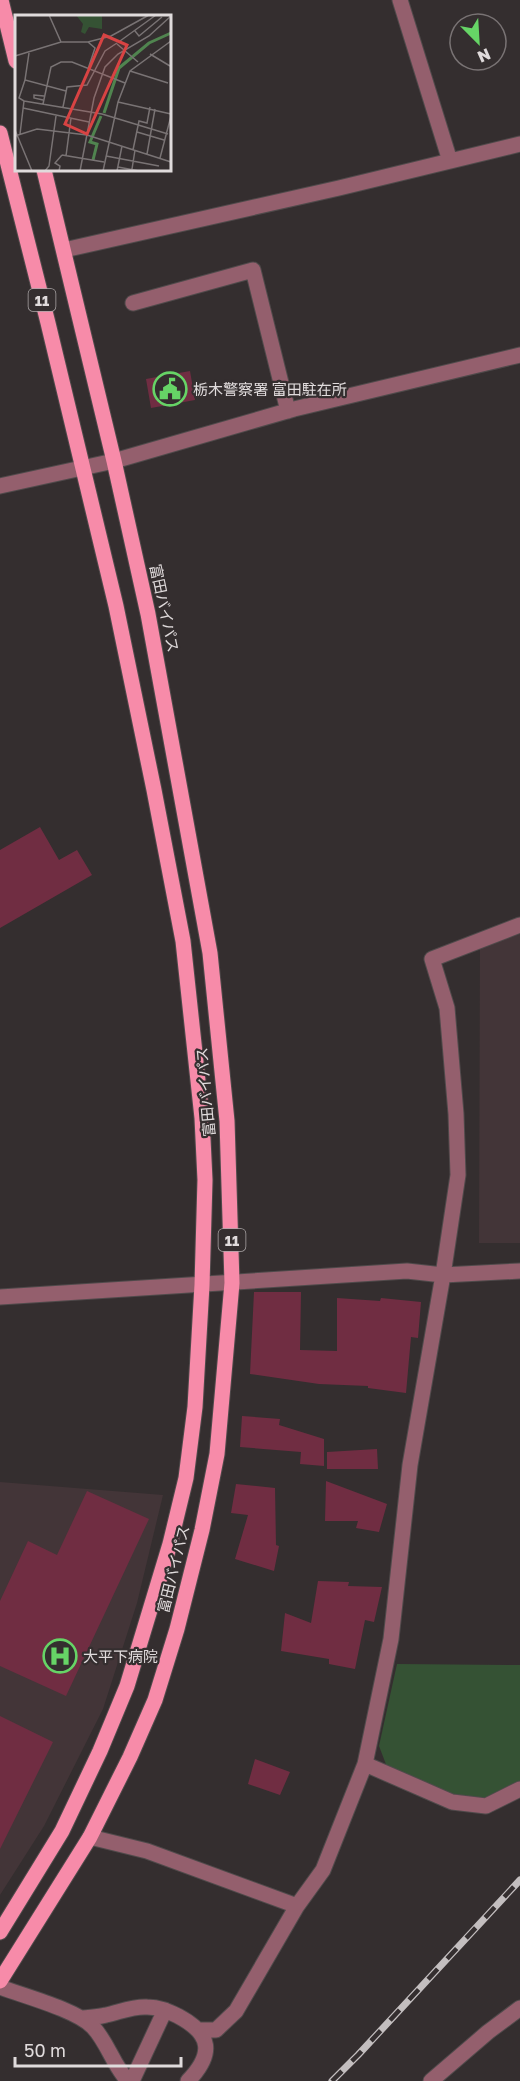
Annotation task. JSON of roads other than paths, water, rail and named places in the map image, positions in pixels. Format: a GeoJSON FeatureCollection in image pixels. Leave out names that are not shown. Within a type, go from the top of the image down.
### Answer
{"type":"FeatureCollection","features":[{"type":"Feature","properties":{"kind":"main road"},"geometry":{"type":"LineString","coordinates":[[1,0],[15,57]]}},
{"type":"Feature","properties":{"kind":"main road","name":"富田バイパス"},"geometry":{"type":"LineString","coordinates":[[0,133],[116,606],[183,941],[202,1118],[205,1180],[195,1407],[186,1478],[170,1544],[127,1686],[96,1761],[62,1831],[0,1932]]}},
{"type":"Feature","properties":{"kind":"main road","name":"富田バイパス"},"geometry":{"type":"LineString","coordinates":[[0,1981],[90,1837],[130,1757],[155,1700],[177,1629],[199,1541],[217,1454],[232,1283],[227,1121],[210,953],[148,614],[44,171]]}},
{"type":"Feature","properties":{"kind":"street"},"geometry":{"type":"LineString","coordinates":[[400,0],[450,161]]}},
{"type":"Feature","properties":{"kind":"street"},"geometry":{"type":"LineString","coordinates":[[64,250],[520,144]]}},
{"type":"Feature","properties":{"kind":"street"},"geometry":{"type":"LineString","coordinates":[[133,303],[253,270],[288,411]]}},
{"type":"Feature","properties":{"kind":"street"},"geometry":{"type":"LineString","coordinates":[[0,486],[114,461],[288,411],[520,355]]}},
{"type":"Feature","properties":{"kind":"street"},"geometry":{"type":"LineString","coordinates":[[200,2031],[216,2031],[236,2011],[297,1906],[322,1870],[365,1764],[391,1639],[410,1465],[458,1174],[456,1114],[447,1008],[432,959],[520,925]]}},
{"type":"Feature","properties":{"kind":"street"},"geometry":{"type":"LineString","coordinates":[[0,1297],[407,1271],[443,1275],[520,1271]]}},
{"type":"Feature","properties":{"kind":"street"},"geometry":{"type":"LineString","coordinates":[[365,1764],[452,1802],[486,1806],[520,1789]]}},
{"type":"Feature","properties":{"kind":"street"},"geometry":{"type":"LineString","coordinates":[[90,1837],[147,1851],[297,1906]]}},
{"type":"Feature","properties":{"kind":"street"},"geometry":{"type":"LineString","coordinates":[[0,1987],[83,2018],[94,2029],[118,2070],[130,2081],[165,2010]]}},
{"type":"Feature","properties":{"kind":"street"},"geometry":{"type":"LineString","coordinates":[[83,2018],[147,2007],[165,2010],[186,2021],[200,2031],[206,2039],[207,2052],[188,2081]]}},
{"type":"Feature","properties":{"kind":"street"},"geometry":{"type":"LineString","coordinates":[[431,2081],[520,2008]]}},
{"type":"Feature","properties":{"kind":"railway"},"geometry":{"type":"LineString","coordinates":[[332,2081],[520,1880]]}},
{"type":"Feature","properties":{"kind":"place","name":"栃木警察署 富田駐在所"},"geometry":{"type":"Point","coordinates":[170,389]}},
{"type":"Feature","properties":{"kind":"place","name":"大平下病院"},"geometry":{"type":"Point","coordinates":[60,1656]}}]}
